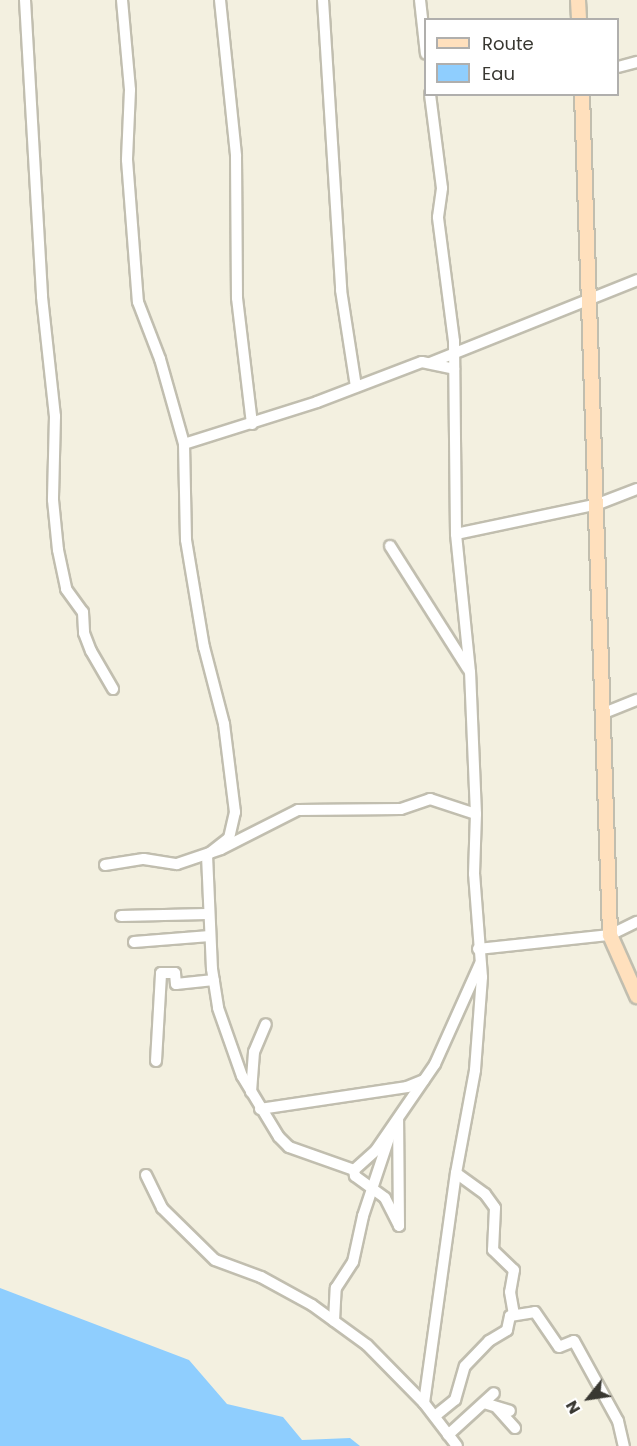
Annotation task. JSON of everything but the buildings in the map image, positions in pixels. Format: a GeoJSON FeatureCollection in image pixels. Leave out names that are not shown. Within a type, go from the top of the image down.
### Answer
{"type":"FeatureCollection","features":[{"type":"Feature","properties":{"kind":"main road"},"geometry":{"type":"LineString","coordinates":[[576,0],[579,18]]}},
{"type":"Feature","properties":{"kind":"main road"},"geometry":{"type":"LineString","coordinates":[[582,96],[587,302],[598,504],[610,935],[637,996]]}},
{"type":"Feature","properties":{"kind":"street"},"geometry":{"type":"LineString","coordinates":[[25,0],[42,297],[55,416],[53,500],[58,550],[66,589],[83,612],[84,633],[91,651],[113,689]]}},
{"type":"Feature","properties":{"kind":"street"},"geometry":{"type":"LineString","coordinates":[[122,0],[130,90],[128,160],[138,302],[160,359],[184,444],[186,540],[204,647],[224,724],[235,812],[229,838],[207,855]]}},
{"type":"Feature","properties":{"kind":"street"},"geometry":{"type":"LineString","coordinates":[[220,0],[236,156],[237,298],[252,424]]}},
{"type":"Feature","properties":{"kind":"street"},"geometry":{"type":"LineString","coordinates":[[323,0],[341,290],[356,387]]}},
{"type":"Feature","properties":{"kind":"street"},"geometry":{"type":"LineString","coordinates":[[420,0],[424,36]]}},
{"type":"Feature","properties":{"kind":"street"},"geometry":{"type":"LineString","coordinates":[[619,67],[637,62]]}},
{"type":"Feature","properties":{"kind":"street"},"geometry":{"type":"LineString","coordinates":[[424,1402],[456,1173],[476,1070],[480,964],[477,814],[470,672],[456,534],[454,353],[430,96]]}},
{"type":"Feature","properties":{"kind":"street"},"geometry":{"type":"LineString","coordinates":[[430,363],[587,302],[637,280]]}},
{"type":"Feature","properties":{"kind":"street"},"geometry":{"type":"LineString","coordinates":[[184,444],[252,424],[422,362],[454,369]]}},
{"type":"Feature","properties":{"kind":"street"},"geometry":{"type":"LineString","coordinates":[[456,534],[598,504],[637,489]]}},
{"type":"Feature","properties":{"kind":"street"},"geometry":{"type":"LineString","coordinates":[[390,546],[470,672]]}},
{"type":"Feature","properties":{"kind":"street"},"geometry":{"type":"LineString","coordinates":[[604,712],[637,700]]}},
{"type":"Feature","properties":{"kind":"street"},"geometry":{"type":"LineString","coordinates":[[105,865],[144,859],[177,864],[207,855],[298,810],[400,808],[430,799],[477,814]]}},
{"type":"Feature","properties":{"kind":"street"},"geometry":{"type":"LineString","coordinates":[[207,855],[207,914],[214,980],[223,1024],[251,1093],[260,1109],[289,1147],[354,1170]]}},
{"type":"Feature","properties":{"kind":"street"},"geometry":{"type":"LineString","coordinates":[[121,916],[207,914]]}},
{"type":"Feature","properties":{"kind":"street"},"geometry":{"type":"LineString","coordinates":[[478,949],[610,935],[637,922]]}},
{"type":"Feature","properties":{"kind":"street"},"geometry":{"type":"LineString","coordinates":[[134,942],[210,936]]}},
{"type":"Feature","properties":{"kind":"street"},"geometry":{"type":"LineString","coordinates":[[354,1170],[376,1150],[424,1080],[460,1015],[480,964]]}},
{"type":"Feature","properties":{"kind":"street"},"geometry":{"type":"LineString","coordinates":[[156,1061],[160,973],[175,973],[176,984],[214,980]]}},
{"type":"Feature","properties":{"kind":"street"},"geometry":{"type":"LineString","coordinates":[[251,1093],[254,1052],[266,1024]]}},
{"type":"Feature","properties":{"kind":"street"},"geometry":{"type":"LineString","coordinates":[[260,1109],[407,1088],[424,1080]]}},
{"type":"Feature","properties":{"kind":"street"},"geometry":{"type":"LineString","coordinates":[[354,1170],[355,1176],[385,1198],[399,1226],[395,1123]]}},
{"type":"Feature","properties":{"kind":"street"},"geometry":{"type":"LineString","coordinates":[[334,1321],[336,1288],[353,1262],[363,1216],[395,1123]]}},
{"type":"Feature","properties":{"kind":"street"},"geometry":{"type":"LineString","coordinates":[[456,1173],[485,1194],[495,1208],[493,1250],[514,1270],[510,1292],[514,1315]]}},
{"type":"Feature","properties":{"kind":"street"},"geometry":{"type":"LineString","coordinates":[[146,1175],[162,1208],[215,1260],[261,1277],[334,1321],[366,1345],[424,1402],[457,1446]]}},
{"type":"Feature","properties":{"kind":"street"},"geometry":{"type":"LineString","coordinates":[[435,1416],[454,1400],[465,1366],[489,1341],[507,1330],[510,1316],[535,1312],[560,1347],[574,1341],[618,1421],[624,1446]]}},
{"type":"Feature","properties":{"kind":"street"},"geometry":{"type":"LineString","coordinates":[[448,1435],[494,1393]]}},
{"type":"Feature","properties":{"kind":"street"},"geometry":{"type":"LineString","coordinates":[[484,1403],[510,1411]]}},
{"type":"Feature","properties":{"kind":"street"},"geometry":{"type":"LineString","coordinates":[[497,1408],[515,1428]]}},
{"type":"Feature","properties":{"kind":"water"},"geometry":{"type":"Polygon","coordinates":[[[0,1288],[189,1360],[227,1404],[283,1417],[302,1440],[350,1438],[360,1446],[0,1446],[0,1288]]]}}]}
